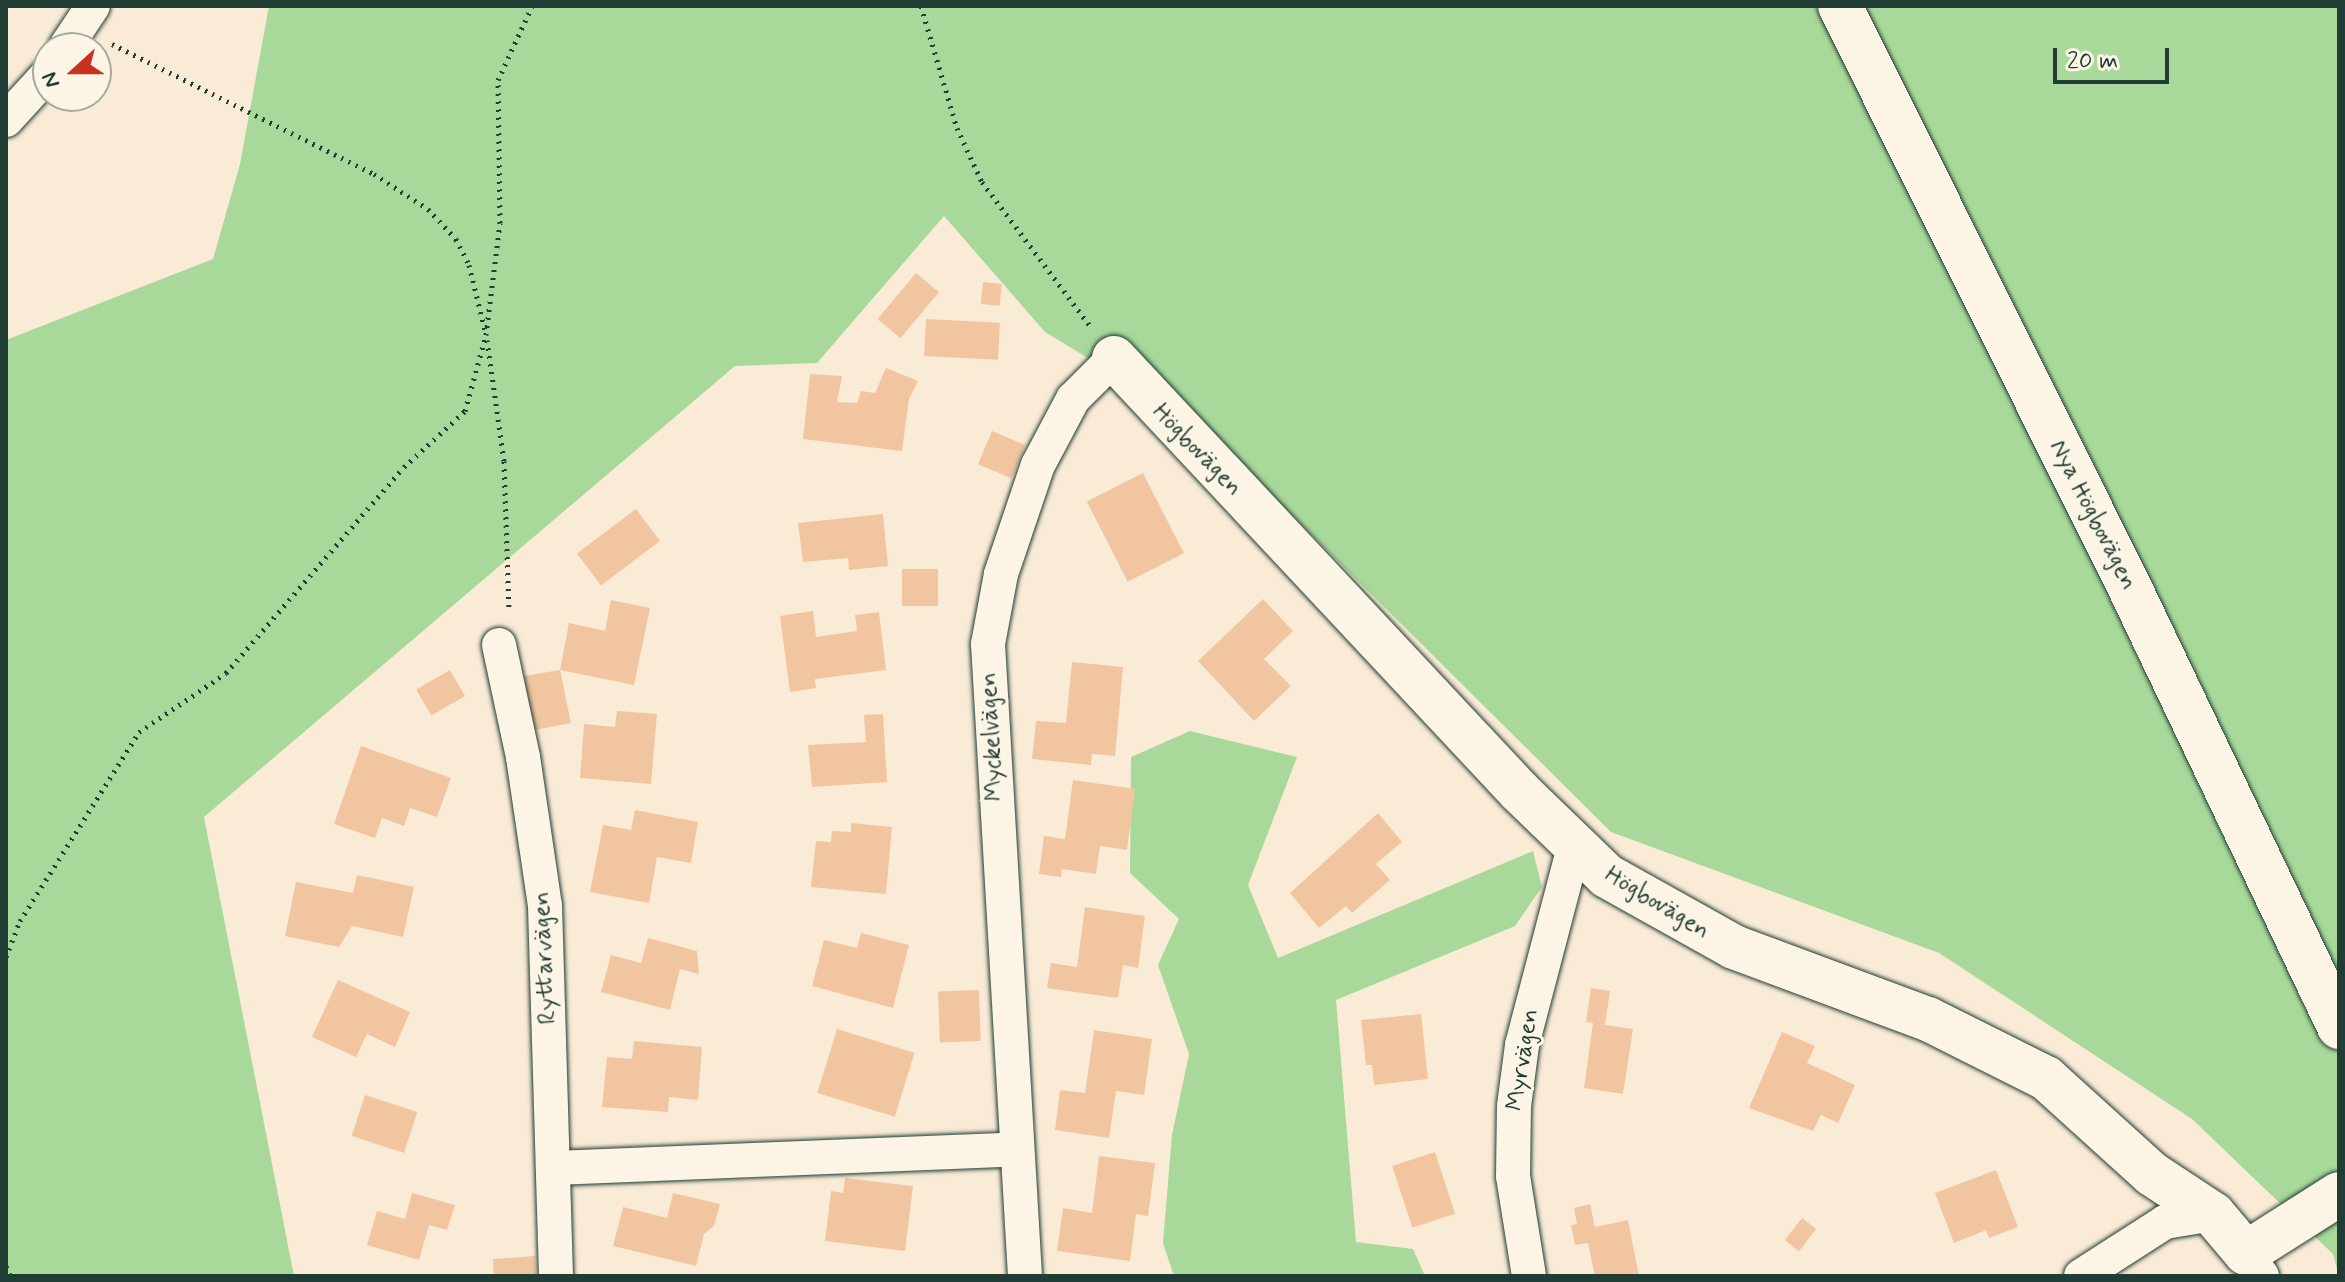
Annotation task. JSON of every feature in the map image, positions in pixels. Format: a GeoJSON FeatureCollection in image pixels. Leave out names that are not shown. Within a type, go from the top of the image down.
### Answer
{"type":"FeatureCollection","features":[{"type":"Feature","properties":{"kind":"street","name":"Nya Högbovägen"},"geometry":{"type":"LineString","coordinates":[[1840,6],[2128,584],[2339,1027]]}},
{"type":"Feature","properties":{"kind":"street"},"geometry":{"type":"LineString","coordinates":[[6,120],[32,92]]}},
{"type":"Feature","properties":{"kind":"street","name":"Högbovägen"},"geometry":{"type":"LineString","coordinates":[[1114,358],[1574,847],[1637,896],[1734,947],[1928,1019],[2006,1055],[2065,1092],[2152,1174],[2213,1214],[2254,1264]]}},
{"type":"Feature","properties":{"kind":"street","name":"Myckelvägen"},"geometry":{"type":"LineString","coordinates":[[1025,1276],[988,644],[1001,574],[1038,465],[1073,399],[1114,358]]}},
{"type":"Feature","properties":{"kind":"street","name":"Ryttarvägen"},"geometry":{"type":"LineString","coordinates":[[499,645],[523,757],[545,906],[556,1276]]}},
{"type":"Feature","properties":{"kind":"street","name":"Myrvägen"},"geometry":{"type":"LineString","coordinates":[[1529,1276],[1513,1176],[1514,1106],[1522,1045],[1574,847]]}},
{"type":"Feature","properties":{"kind":"street"},"geometry":{"type":"LineString","coordinates":[[553,1168],[1016,1149]]}},
{"type":"Feature","properties":{"kind":"street"},"geometry":{"type":"LineString","coordinates":[[2254,1264],[2339,1194]]}},
{"type":"Feature","properties":{"kind":"street"},"geometry":{"type":"LineString","coordinates":[[2081,1276],[2165,1222],[2213,1214]]}},
{"type":"Feature","properties":{"kind":"path"},"geometry":{"type":"LineString","coordinates":[[6,957],[20,921],[139,732],[226,673],[404,467],[465,411],[486,335],[500,223],[498,80],[532,6]]}},
{"type":"Feature","properties":{"kind":"path"},"geometry":{"type":"LineString","coordinates":[[921,6],[957,128],[982,182],[1114,358]]}},
{"type":"Feature","properties":{"kind":"path"},"geometry":{"type":"LineString","coordinates":[[79,27],[374,174],[428,209],[456,239],[469,265],[486,335],[504,461],[511,603],[499,645]]}},
{"type":"Feature","properties":{"kind":"path"},"geometry":{"type":"LineString","coordinates":[[6,1266],[10,1276]]}},
{"type":"Feature","properties":{"kind":"green space"},"geometry":{"type":"Polygon","coordinates":[[[269,6],[2339,6],[2339,1276],[2333,1254],[2192,1119],[1939,953],[1611,832],[1205,429],[1045,332],[944,216],[817,363],[735,366],[204,817],[294,1276],[6,1276],[6,340],[213,259],[240,164],[269,6]]]}},
{"type":"Feature","properties":{"kind":"green space"},"geometry":{"type":"Polygon","coordinates":[[[1190,731],[1297,757],[1248,885],[1278,958],[1533,851],[1542,887],[1515,926],[1336,1000],[1356,1242],[1413,1249],[1425,1276],[1174,1276],[1163,1243],[1172,1135],[1189,1054],[1158,965],[1179,919],[1130,873],[1131,757],[1190,731]]]}},
{"type":"Feature","properties":{"kind":"building"},"geometry":{"type":"Polygon","coordinates":[[[916,273],[939,292],[900,338],[877,319],[916,273]]]}},
{"type":"Feature","properties":{"kind":"building"},"geometry":{"type":"Polygon","coordinates":[[[983,282],[1002,284],[1000,306],[981,304],[983,282]]]}},
{"type":"Feature","properties":{"kind":"building"},"geometry":{"type":"Polygon","coordinates":[[[926,319],[1000,323],[998,360],[924,356],[926,319]]]}},
{"type":"Feature","properties":{"kind":"building"},"geometry":{"type":"Polygon","coordinates":[[[886,368],[918,381],[909,399],[902,451],[803,439],[810,374],[842,376],[837,402],[857,403],[861,391],[875,393],[886,368]]]}},
{"type":"Feature","properties":{"kind":"building"},"geometry":{"type":"Polygon","coordinates":[[[992,431],[1025,445],[1011,478],[978,464],[992,431]]]}},
{"type":"Feature","properties":{"kind":"building"},"geometry":{"type":"Polygon","coordinates":[[[1143,473],[1184,553],[1128,582],[1087,502],[1143,473]]]}},
{"type":"Feature","properties":{"kind":"building"},"geometry":{"type":"Polygon","coordinates":[[[636,509],[660,541],[601,585],[577,554],[636,509]]]}},
{"type":"Feature","properties":{"kind":"building"},"geometry":{"type":"Polygon","coordinates":[[[883,514],[888,566],[849,570],[848,558],[803,562],[798,523],[883,514]]]}},
{"type":"Feature","properties":{"kind":"building"},"geometry":{"type":"Polygon","coordinates":[[[902,569],[938,569],[938,606],[902,606],[902,569]]]}},
{"type":"Feature","properties":{"kind":"building"},"geometry":{"type":"Polygon","coordinates":[[[1263,599],[1293,631],[1264,659],[1291,686],[1254,721],[1198,661],[1263,599]]]}},
{"type":"Feature","properties":{"kind":"building"},"geometry":{"type":"Polygon","coordinates":[[[611,600],[650,608],[634,685],[560,670],[569,623],[605,631],[611,600]]]}},
{"type":"Feature","properties":{"kind":"building"},"geometry":{"type":"Polygon","coordinates":[[[813,611],[816,637],[857,631],[855,615],[879,612],[886,670],[815,679],[816,688],[790,692],[780,616],[813,611]]]}},
{"type":"Feature","properties":{"kind":"building"},"geometry":{"type":"Polygon","coordinates":[[[1072,662],[1123,667],[1115,756],[1092,754],[1091,765],[1032,759],[1036,721],[1066,723],[1072,662]]]}},
{"type":"Feature","properties":{"kind":"building"},"geometry":{"type":"Polygon","coordinates":[[[450,670],[465,696],[431,715],[416,690],[450,670]]]}},
{"type":"Feature","properties":{"kind":"building"},"geometry":{"type":"Polygon","coordinates":[[[560,670],[571,723],[535,730],[524,676],[560,670]]]}},
{"type":"Feature","properties":{"kind":"building"},"geometry":{"type":"Polygon","coordinates":[[[617,711],[657,714],[651,784],[580,778],[584,724],[615,727],[617,711]]]}},
{"type":"Feature","properties":{"kind":"building"},"geometry":{"type":"Polygon","coordinates":[[[883,714],[887,782],[812,787],[808,745],[866,742],[864,715],[883,714]]]}},
{"type":"Feature","properties":{"kind":"building"},"geometry":{"type":"Polygon","coordinates":[[[361,746],[451,778],[437,817],[410,808],[404,826],[382,818],[375,838],[334,824],[361,746]]]}},
{"type":"Feature","properties":{"kind":"building"},"geometry":{"type":"Polygon","coordinates":[[[1073,780],[1135,789],[1127,850],[1100,846],[1096,874],[1062,869],[1061,877],[1039,874],[1044,836],[1065,839],[1073,780]]]}},
{"type":"Feature","properties":{"kind":"building"},"geometry":{"type":"Polygon","coordinates":[[[635,810],[698,822],[691,863],[657,857],[649,903],[590,892],[603,825],[631,830],[635,810]]]}},
{"type":"Feature","properties":{"kind":"building"},"geometry":{"type":"Polygon","coordinates":[[[1378,813],[1402,842],[1376,864],[1390,880],[1352,913],[1346,906],[1319,928],[1290,893],[1378,813]]]}},
{"type":"Feature","properties":{"kind":"building"},"geometry":{"type":"Polygon","coordinates":[[[851,823],[892,827],[886,894],[811,887],[816,841],[831,842],[832,831],[851,832],[851,823]]]}},
{"type":"Feature","properties":{"kind":"building"},"geometry":{"type":"Polygon","coordinates":[[[357,875],[414,887],[403,937],[352,926],[339,947],[285,936],[296,882],[353,893],[357,875]]]}},
{"type":"Feature","properties":{"kind":"building"},"geometry":{"type":"Polygon","coordinates":[[[1085,907],[1145,916],[1138,968],[1123,965],[1118,998],[1047,988],[1051,963],[1077,967],[1085,907]]]}},
{"type":"Feature","properties":{"kind":"building"},"geometry":{"type":"Polygon","coordinates":[[[861,933],[909,945],[893,1008],[812,986],[824,940],[857,948],[861,933]]]}},
{"type":"Feature","properties":{"kind":"building"},"geometry":{"type":"Polygon","coordinates":[[[648,938],[697,951],[699,974],[680,969],[670,1010],[601,992],[611,955],[641,963],[648,938]]]}},
{"type":"Feature","properties":{"kind":"building"},"geometry":{"type":"Polygon","coordinates":[[[338,980],[410,1012],[395,1047],[367,1034],[356,1057],[312,1037],[338,980]]]}},
{"type":"Feature","properties":{"kind":"building"},"geometry":{"type":"Polygon","coordinates":[[[1591,988],[1610,991],[1605,1025],[1633,1029],[1623,1094],[1584,1088],[1593,1023],[1586,1022],[1591,988]]]}},
{"type":"Feature","properties":{"kind":"building"},"geometry":{"type":"Polygon","coordinates":[[[979,990],[981,1041],[940,1042],[938,991],[979,990]]]}},
{"type":"Feature","properties":{"kind":"building"},"geometry":{"type":"Polygon","coordinates":[[[1421,1014],[1428,1079],[1374,1085],[1372,1065],[1366,1065],[1361,1020],[1421,1014]]]}},
{"type":"Feature","properties":{"kind":"building"},"geometry":{"type":"Polygon","coordinates":[[[837,1029],[914,1053],[895,1117],[817,1093],[837,1029]]]}},
{"type":"Feature","properties":{"kind":"building"},"geometry":{"type":"Polygon","coordinates":[[[1094,1030],[1152,1039],[1144,1095],[1116,1091],[1109,1138],[1055,1130],[1060,1090],[1085,1093],[1094,1030]]]}},
{"type":"Feature","properties":{"kind":"building"},"geometry":{"type":"Polygon","coordinates":[[[1782,1032],[1815,1046],[1807,1063],[1855,1085],[1838,1123],[1821,1115],[1813,1131],[1749,1108],[1782,1032]]]}},
{"type":"Feature","properties":{"kind":"building"},"geometry":{"type":"Polygon","coordinates":[[[634,1041],[702,1047],[698,1100],[669,1097],[668,1112],[602,1107],[607,1057],[632,1059],[634,1041]]]}},
{"type":"Feature","properties":{"kind":"building"},"geometry":{"type":"Polygon","coordinates":[[[365,1095],[417,1112],[404,1153],[352,1136],[365,1095]]]}},
{"type":"Feature","properties":{"kind":"building"},"geometry":{"type":"Polygon","coordinates":[[[1435,1152],[1455,1214],[1412,1228],[1392,1166],[1435,1152]]]}},
{"type":"Feature","properties":{"kind":"building"},"geometry":{"type":"Polygon","coordinates":[[[1099,1156],[1155,1163],[1148,1216],[1136,1214],[1130,1261],[1057,1251],[1063,1208],[1092,1213],[1099,1156]]]}},
{"type":"Feature","properties":{"kind":"building"},"geometry":{"type":"Polygon","coordinates":[[[1996,1170],[2018,1227],[1989,1238],[1986,1230],[1954,1243],[1935,1193],[1996,1170]]]}},
{"type":"Feature","properties":{"kind":"building"},"geometry":{"type":"Polygon","coordinates":[[[845,1178],[913,1186],[905,1251],[825,1241],[831,1191],[843,1193],[845,1178]]]}},
{"type":"Feature","properties":{"kind":"building"},"geometry":{"type":"Polygon","coordinates":[[[412,1193],[455,1205],[447,1230],[429,1225],[419,1260],[367,1245],[377,1211],[405,1219],[412,1193]]]}},
{"type":"Feature","properties":{"kind":"building"},"geometry":{"type":"Polygon","coordinates":[[[673,1193],[720,1204],[714,1226],[704,1234],[696,1266],[613,1246],[623,1207],[667,1218],[673,1193]]]}},
{"type":"Feature","properties":{"kind":"building"},"geometry":{"type":"Polygon","coordinates":[[[1590,1204],[1595,1227],[1628,1220],[1639,1276],[1595,1276],[1588,1243],[1575,1245],[1571,1225],[1577,1224],[1574,1208],[1590,1204]]]}},
{"type":"Feature","properties":{"kind":"building"},"geometry":{"type":"Polygon","coordinates":[[[1802,1218],[1816,1229],[1799,1251],[1785,1240],[1802,1218]]]}},
{"type":"Feature","properties":{"kind":"building"},"geometry":{"type":"Polygon","coordinates":[[[535,1256],[536,1276],[494,1276],[493,1259],[535,1256]]]}}]}
